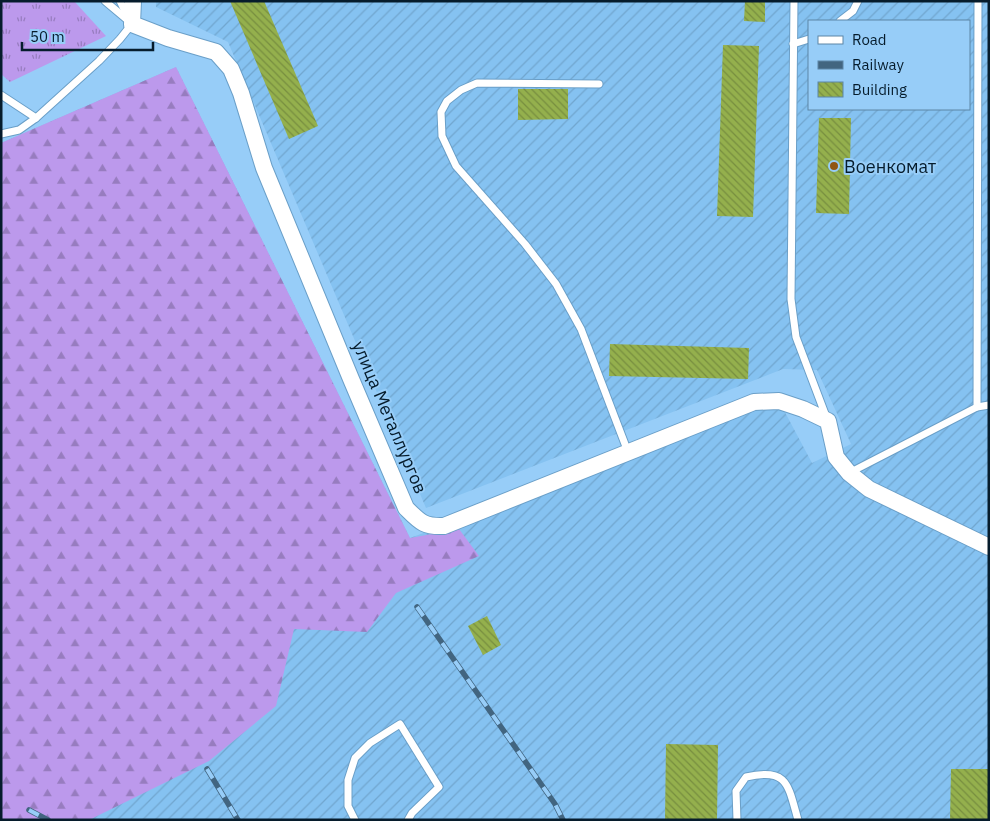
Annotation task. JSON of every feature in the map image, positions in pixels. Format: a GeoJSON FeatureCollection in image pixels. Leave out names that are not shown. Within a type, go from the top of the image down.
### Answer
{"type":"FeatureCollection","features":[{"type":"Feature","properties":{"kind":"street"},"geometry":{"type":"LineString","coordinates":[[132,24],[133,1]]}},
{"type":"Feature","properties":{"kind":"street","name":"улица Металлургов"},"geometry":{"type":"LineString","coordinates":[[132,24],[168,38],[216,52],[231,69],[241,93],[264,168],[347,370],[406,508],[420,522],[431,527],[444,526],[754,402],[779,401],[803,409],[828,421]]}},
{"type":"Feature","properties":{"kind":"street"},"geometry":{"type":"LineString","coordinates":[[828,421],[836,456],[849,473],[869,489],[989,547]]}},
{"type":"Feature","properties":{"kind":"lane"},"geometry":{"type":"LineString","coordinates":[[105,1],[132,24]]}},
{"type":"Feature","properties":{"kind":"lane"},"geometry":{"type":"LineString","coordinates":[[120,1],[132,24]]}},
{"type":"Feature","properties":{"kind":"lane"},"geometry":{"type":"LineString","coordinates":[[794,1],[790,298],[796,337],[828,421]]}},
{"type":"Feature","properties":{"kind":"lane"},"geometry":{"type":"LineString","coordinates":[[841,20],[853,11],[858,1]]}},
{"type":"Feature","properties":{"kind":"lane"},"geometry":{"type":"LineString","coordinates":[[977,406],[978,1]]}},
{"type":"Feature","properties":{"kind":"lane"},"geometry":{"type":"LineString","coordinates":[[1,134],[20,130],[36,118],[99,60],[132,24]]}},
{"type":"Feature","properties":{"kind":"lane"},"geometry":{"type":"LineString","coordinates":[[793,44],[808,39]]}},
{"type":"Feature","properties":{"kind":"lane"},"geometry":{"type":"LineString","coordinates":[[599,84],[477,83],[461,90],[447,101],[440,112],[442,136],[456,166],[525,244],[556,284],[580,329],[628,453]]}},
{"type":"Feature","properties":{"kind":"lane"},"geometry":{"type":"LineString","coordinates":[[1,95],[36,118]]}},
{"type":"Feature","properties":{"kind":"lane"},"geometry":{"type":"LineString","coordinates":[[849,473],[977,406],[989,405]]}},
{"type":"Feature","properties":{"kind":"lane"},"geometry":{"type":"LineString","coordinates":[[355,820],[348,806],[348,780],[355,758],[370,743],[400,724],[439,787],[412,813],[408,820]]}},
{"type":"Feature","properties":{"kind":"lane"},"geometry":{"type":"LineString","coordinates":[[736,820],[736,791],[746,777],[764,772],[780,777],[789,788],[798,820]]}},
{"type":"Feature","properties":{"kind":"shaded area"},"geometry":{"type":"Polygon","coordinates":[[[156,1],[989,1],[989,820],[1,820],[1,143],[176,67],[410,538],[779,401],[812,463],[851,444],[817,370],[783,369],[426,508],[228,42],[156,7],[156,1]]]}},
{"type":"Feature","properties":{"kind":"green space"},"geometry":{"type":"Polygon","coordinates":[[[1,1],[74,1],[106,36],[10,82],[1,74],[1,1]]]}},
{"type":"Feature","properties":{"kind":"green space"},"geometry":{"type":"Polygon","coordinates":[[[176,67],[410,538],[459,529],[479,556],[396,593],[367,632],[294,629],[276,706],[209,761],[89,820],[1,820],[1,143],[176,67]]]}},
{"type":"Feature","properties":{"kind":"building"},"geometry":{"type":"Polygon","coordinates":[[[230,1],[264,1],[318,126],[289,139],[230,1]]]}},
{"type":"Feature","properties":{"kind":"building"},"geometry":{"type":"Polygon","coordinates":[[[745,1],[765,1],[765,22],[744,21],[745,1]]]}},
{"type":"Feature","properties":{"kind":"building"},"geometry":{"type":"Polygon","coordinates":[[[723,45],[759,46],[753,217],[717,216],[723,45]]]}},
{"type":"Feature","properties":{"kind":"building"},"geometry":{"type":"Polygon","coordinates":[[[518,89],[568,89],[568,119],[518,120],[518,89]]]}},
{"type":"Feature","properties":{"kind":"building","name":"Военкомат"},"geometry":{"type":"Polygon","coordinates":[[[819,118],[851,118],[849,214],[816,213],[819,118]]]}},
{"type":"Feature","properties":{"kind":"building"},"geometry":{"type":"Polygon","coordinates":[[[610,344],[749,348],[748,379],[609,376],[610,344]]]}},
{"type":"Feature","properties":{"kind":"building"},"geometry":{"type":"Polygon","coordinates":[[[487,616],[501,645],[483,655],[468,626],[487,616]]]}},
{"type":"Feature","properties":{"kind":"building"},"geometry":{"type":"Polygon","coordinates":[[[666,744],[718,745],[717,820],[665,820],[666,744]]]}},
{"type":"Feature","properties":{"kind":"building"},"geometry":{"type":"Polygon","coordinates":[[[951,769],[989,769],[989,820],[950,820],[951,769]]]}},
{"type":"Feature","properties":{"kind":"railway"},"geometry":{"type":"LineString","coordinates":[[417,607],[555,804],[563,820]]}},
{"type":"Feature","properties":{"kind":"railway"},"geometry":{"type":"LineString","coordinates":[[207,769],[238,820]]}},
{"type":"Feature","properties":{"kind":"railway"},"geometry":{"type":"LineString","coordinates":[[29,810],[48,820]]}},
{"type":"Feature","properties":{"kind":"place","name":"Военкомат"},"geometry":{"type":"Point","coordinates":[834,166]}}]}
